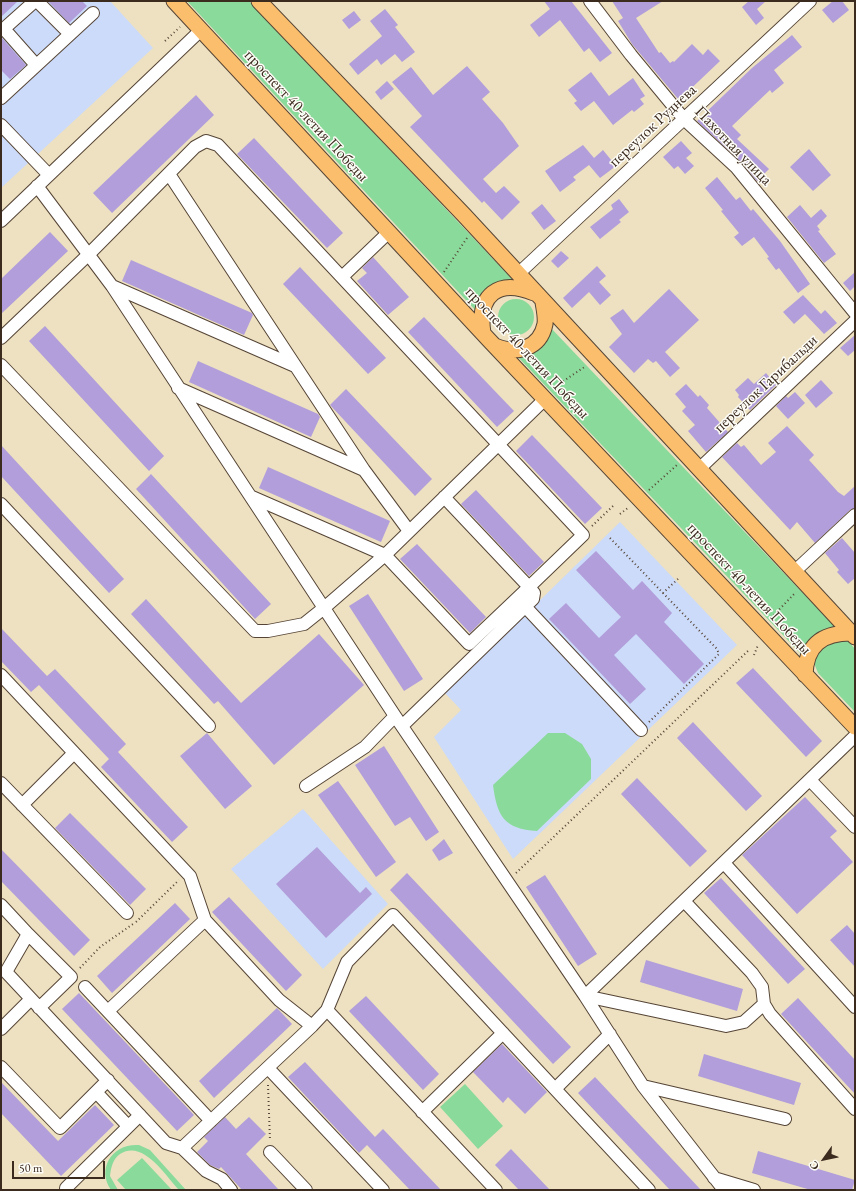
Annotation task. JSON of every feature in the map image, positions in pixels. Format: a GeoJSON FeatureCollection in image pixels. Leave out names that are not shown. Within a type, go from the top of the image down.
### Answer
{"type":"FeatureCollection","features":[{"type":"Feature","properties":{"kind":"main road","name":"проспект 40-летия Победы"},"geometry":{"type":"LineString","coordinates":[[174,1],[495,346],[855,727]]}},
{"type":"Feature","properties":{"kind":"main road"},"geometry":{"type":"LineString","coordinates":[[259,1],[475,227],[538,297],[806,582],[853,635]]}},
{"type":"Feature","properties":{"kind":"main road"},"geometry":{"type":"LineString","coordinates":[[483,333],[482,310],[487,299],[492,294],[502,288],[514,286],[538,297]]}},
{"type":"Feature","properties":{"kind":"main road"},"geometry":{"type":"LineString","coordinates":[[495,346],[511,351],[518,351],[536,342],[545,325],[538,297]]}},
{"type":"Feature","properties":{"kind":"main road"},"geometry":{"type":"LineString","coordinates":[[805,675],[808,658],[817,642],[833,634],[853,635]]}},
{"type":"Feature","properties":{"kind":"street"},"geometry":{"type":"LineString","coordinates":[[36,65],[5,30],[7,26],[36,1],[70,34]]}},
{"type":"Feature","properties":{"kind":"street","name":"Пахотная улица"},"geometry":{"type":"LineString","coordinates":[[590,1],[631,55],[684,119],[736,168],[855,312]]}},
{"type":"Feature","properties":{"kind":"street","name":"переулок Руднева"},"geometry":{"type":"LineString","coordinates":[[518,274],[810,1]]}},
{"type":"Feature","properties":{"kind":"street"},"geometry":{"type":"LineString","coordinates":[[1,98],[93,13]]}},
{"type":"Feature","properties":{"kind":"street"},"geometry":{"type":"LineString","coordinates":[[1,221],[201,30]]}},
{"type":"Feature","properties":{"kind":"street"},"geometry":{"type":"LineString","coordinates":[[1,125],[49,175]]}},
{"type":"Feature","properties":{"kind":"street"},"geometry":{"type":"LineString","coordinates":[[1,338],[89,254],[195,147],[206,141],[218,145],[583,535],[529,587],[521,602],[399,721],[365,747],[306,786]]}},
{"type":"Feature","properties":{"kind":"street"},"geometry":{"type":"LineString","coordinates":[[169,174],[364,470],[409,531]]}},
{"type":"Feature","properties":{"kind":"street"},"geometry":{"type":"LineString","coordinates":[[37,186],[112,286],[399,721],[585,996],[643,1086],[724,1190]]}},
{"type":"Feature","properties":{"kind":"street"},"geometry":{"type":"LineString","coordinates":[[342,277],[389,232]]}},
{"type":"Feature","properties":{"kind":"street"},"geometry":{"type":"LineString","coordinates":[[112,286],[295,366]]}},
{"type":"Feature","properties":{"kind":"street","name":"переулок Гарибальди"},"geometry":{"type":"LineString","coordinates":[[699,469],[855,320]]}},
{"type":"Feature","properties":{"kind":"street"},"geometry":{"type":"LineString","coordinates":[[1,365],[255,630],[268,631],[304,624],[324,608],[385,555],[499,444],[543,397]]}},
{"type":"Feature","properties":{"kind":"street"},"geometry":{"type":"LineString","coordinates":[[178,388],[364,470]]}},
{"type":"Feature","properties":{"kind":"street"},"geometry":{"type":"LineString","coordinates":[[252,497],[385,555],[469,644],[521,602]]}},
{"type":"Feature","properties":{"kind":"street"},"geometry":{"type":"LineString","coordinates":[[444,497],[529,587]]}},
{"type":"Feature","properties":{"kind":"street"},"geometry":{"type":"LineString","coordinates":[[1,504],[209,726]]}},
{"type":"Feature","properties":{"kind":"street"},"geometry":{"type":"LineString","coordinates":[[795,571],[855,515]]}},
{"type":"Feature","properties":{"kind":"street"},"geometry":{"type":"LineString","coordinates":[[521,602],[641,730]]}},
{"type":"Feature","properties":{"kind":"street"},"geometry":{"type":"LineString","coordinates":[[1,675],[190,876],[205,920],[279,1000],[312,1026]]}},
{"type":"Feature","properties":{"kind":"street"},"geometry":{"type":"LineString","coordinates":[[585,996],[855,736]]}},
{"type":"Feature","properties":{"kind":"street"},"geometry":{"type":"LineString","coordinates":[[22,805],[74,753]]}},
{"type":"Feature","properties":{"kind":"street"},"geometry":{"type":"LineString","coordinates":[[810,780],[855,827]]}},
{"type":"Feature","properties":{"kind":"street"},"geometry":{"type":"LineString","coordinates":[[1,783],[127,913]]}},
{"type":"Feature","properties":{"kind":"street"},"geometry":{"type":"LineString","coordinates":[[724,863],[855,1006]]}},
{"type":"Feature","properties":{"kind":"street"},"geometry":{"type":"LineString","coordinates":[[684,901],[752,973],[762,987],[764,1004],[770,1014],[855,1109]]}},
{"type":"Feature","properties":{"kind":"street"},"geometry":{"type":"LineString","coordinates":[[1,905],[71,977],[1,1029]]}},
{"type":"Feature","properties":{"kind":"street"},"geometry":{"type":"LineString","coordinates":[[182,1148],[268,1068],[327,1010],[347,962],[393,915],[649,1190]]}},
{"type":"Feature","properties":{"kind":"street"},"geometry":{"type":"LineString","coordinates":[[108,1011],[205,920]]}},
{"type":"Feature","properties":{"kind":"street"},"geometry":{"type":"LineString","coordinates":[[28,934],[3,972],[35,1003],[166,1143],[182,1148],[206,1171],[222,1179],[231,1190]]}},
{"type":"Feature","properties":{"kind":"street"},"geometry":{"type":"LineString","coordinates":[[85,987],[211,1121]]}},
{"type":"Feature","properties":{"kind":"street"},"geometry":{"type":"LineString","coordinates":[[585,996],[726,1026],[744,1022],[764,1004]]}},
{"type":"Feature","properties":{"kind":"street"},"geometry":{"type":"LineString","coordinates":[[327,1010],[496,1190]]}},
{"type":"Feature","properties":{"kind":"street"},"geometry":{"type":"LineString","coordinates":[[422,1112],[503,1033]]}},
{"type":"Feature","properties":{"kind":"street"},"geometry":{"type":"LineString","coordinates":[[555,1089],[610,1034]]}},
{"type":"Feature","properties":{"kind":"street"},"geometry":{"type":"LineString","coordinates":[[1,1067],[60,1128],[108,1080]]}},
{"type":"Feature","properties":{"kind":"street"},"geometry":{"type":"LineString","coordinates":[[268,1068],[382,1190]]}},
{"type":"Feature","properties":{"kind":"street"},"geometry":{"type":"LineString","coordinates":[[643,1086],[785,1120]]}},
{"type":"Feature","properties":{"kind":"street"},"geometry":{"type":"LineString","coordinates":[[96,1092],[128,1126]]}},
{"type":"Feature","properties":{"kind":"street"},"geometry":{"type":"LineString","coordinates":[[66,1188],[140,1115]]}},
{"type":"Feature","properties":{"kind":"street"},"geometry":{"type":"LineString","coordinates":[[270,1152],[306,1190]]}},
{"type":"Feature","properties":{"kind":"street"},"geometry":{"type":"LineString","coordinates":[[714,1178],[754,1190]]}},
{"type":"Feature","properties":{"kind":"path"},"geometry":{"type":"LineString","coordinates":[[165,41],[182,26]]}},
{"type":"Feature","properties":{"kind":"path"},"geometry":{"type":"LineString","coordinates":[[436,283],[475,227]]}},
{"type":"Feature","properties":{"kind":"path"},"geometry":{"type":"LineString","coordinates":[[543,397],[596,359]]}},
{"type":"Feature","properties":{"kind":"path"},"geometry":{"type":"LineString","coordinates":[[648,491],[687,456]]}},
{"type":"Feature","properties":{"kind":"path"},"geometry":{"type":"LineString","coordinates":[[620,514],[631,505]]}},
{"type":"Feature","properties":{"kind":"path"},"geometry":{"type":"LineString","coordinates":[[583,535],[613,506]]}},
{"type":"Feature","properties":{"kind":"path"},"geometry":{"type":"LineString","coordinates":[[610,538],[717,649],[718,654],[641,730]]}},
{"type":"Feature","properties":{"kind":"path"},"geometry":{"type":"LineString","coordinates":[[663,593],[680,577]]}},
{"type":"Feature","properties":{"kind":"path"},"geometry":{"type":"LineString","coordinates":[[770,619],[806,582]]}},
{"type":"Feature","properties":{"kind":"path"},"geometry":{"type":"LineString","coordinates":[[754,655],[760,642]]}},
{"type":"Feature","properties":{"kind":"path"},"geometry":{"type":"LineString","coordinates":[[511,878],[749,650]]}},
{"type":"Feature","properties":{"kind":"path"},"geometry":{"type":"LineString","coordinates":[[268,1068],[270,1152]]}},
{"type":"Feature","properties":{"kind":"shaded area"},"geometry":{"type":"Polygon","coordinates":[[[1,1],[110,1],[153,48],[1,188],[1,1]]]}},
{"type":"Feature","properties":{"kind":"shaded area"},"geometry":{"type":"Polygon","coordinates":[[[620,522],[737,645],[513,859],[434,737],[461,710],[445,693],[620,522]]]}},
{"type":"Feature","properties":{"kind":"shaded area"},"geometry":{"type":"Polygon","coordinates":[[[303,809],[388,904],[323,969],[231,869],[303,809]]]}},
{"type":"Feature","properties":{"kind":"green space"},"geometry":{"type":"Polygon","coordinates":[[[187,1],[249,1],[513,280],[500,282],[477,312],[187,1]]]}},
{"type":"Feature","properties":{"kind":"green space"},"geometry":{"type":"Polygon","coordinates":[[[516,299],[526,302],[531,307],[534,317],[531,327],[526,332],[516,335],[506,332],[501,327],[498,317],[501,307],[506,302],[516,299]]]}},
{"type":"Feature","properties":{"kind":"green space"},"geometry":{"type":"Polygon","coordinates":[[[549,326],[837,629],[830,629],[815,635],[801,654],[517,356],[549,326]]]}},
{"type":"Feature","properties":{"kind":"green space"},"geometry":{"type":"Polygon","coordinates":[[[846,638],[855,649],[855,712],[818,673],[814,663],[820,646],[846,638]]]}},
{"type":"Feature","properties":{"kind":"green space"},"geometry":{"type":"Polygon","coordinates":[[[548,733],[565,733],[582,744],[591,759],[591,779],[537,831],[526,830],[510,824],[504,819],[497,805],[493,785],[548,733]]]}},
{"type":"Feature","properties":{"kind":"green space"},"geometry":{"type":"Polygon","coordinates":[[[465,1084],[503,1126],[478,1149],[440,1107],[465,1084]]]}},
{"type":"Feature","properties":{"kind":"green space"},"geometry":{"type":"Polygon","coordinates":[[[130,1145],[139,1145],[150,1150],[186,1190],[179,1190],[160,1168],[145,1155],[137,1151],[129,1151],[120,1154],[113,1164],[110,1176],[118,1190],[111,1190],[105,1173],[106,1166],[110,1158],[122,1148],[130,1145]]]}},
{"type":"Feature","properties":{"kind":"green space"},"geometry":{"type":"Polygon","coordinates":[[[142,1158],[172,1190],[126,1190],[117,1180],[142,1158]]]}},
{"type":"Feature","properties":{"kind":"building"},"geometry":{"type":"Polygon","coordinates":[[[1,1],[18,1],[1,17],[1,1]]]}},
{"type":"Feature","properties":{"kind":"building"},"geometry":{"type":"Polygon","coordinates":[[[48,1],[82,1],[87,6],[69,23],[48,1]]]}},
{"type":"Feature","properties":{"kind":"building"},"geometry":{"type":"Polygon","coordinates":[[[544,1],[571,1],[612,53],[600,62],[589,48],[584,52],[560,20],[539,37],[530,25],[550,9],[544,1]]]}},
{"type":"Feature","properties":{"kind":"building"},"geometry":{"type":"Polygon","coordinates":[[[612,1],[663,1],[636,18],[659,53],[661,52],[670,63],[673,61],[674,62],[692,44],[703,55],[708,49],[720,61],[679,100],[632,44],[618,21],[623,18],[612,1]]]}},
{"type":"Feature","properties":{"kind":"building"},"geometry":{"type":"Polygon","coordinates":[[[749,1],[766,1],[757,9],[764,18],[756,25],[742,7],[749,1]]]}},
{"type":"Feature","properties":{"kind":"building"},"geometry":{"type":"Polygon","coordinates":[[[833,1],[842,1],[849,10],[833,23],[822,10],[833,1]]]}},
{"type":"Feature","properties":{"kind":"building"},"geometry":{"type":"Polygon","coordinates":[[[385,9],[398,25],[395,27],[415,52],[402,62],[395,54],[381,65],[377,59],[358,75],[349,64],[382,36],[370,21],[385,9]]]}},
{"type":"Feature","properties":{"kind":"building"},"geometry":{"type":"Polygon","coordinates":[[[354,11],[361,20],[349,29],[342,20],[354,11]]]}},
{"type":"Feature","properties":{"kind":"building"},"geometry":{"type":"Polygon","coordinates":[[[792,35],[802,47],[774,70],[784,83],[772,93],[770,90],[732,126],[741,135],[737,139],[769,169],[757,181],[741,162],[697,121],[752,68],[792,35]]]}},
{"type":"Feature","properties":{"kind":"building"},"geometry":{"type":"Polygon","coordinates":[[[1,37],[26,65],[10,79],[1,70],[1,37]]]}},
{"type":"Feature","properties":{"kind":"building"},"geometry":{"type":"Polygon","coordinates":[[[467,66],[490,92],[482,99],[503,123],[519,146],[483,179],[496,193],[504,186],[520,202],[502,220],[484,201],[482,203],[410,127],[422,116],[392,82],[411,67],[433,95],[467,66]]]}},
{"type":"Feature","properties":{"kind":"building"},"geometry":{"type":"Polygon","coordinates":[[[591,72],[609,96],[633,78],[645,96],[640,99],[644,104],[634,112],[632,110],[613,125],[594,101],[581,111],[574,103],[577,101],[568,90],[591,72]]]}},
{"type":"Feature","properties":{"kind":"building"},"geometry":{"type":"Polygon","coordinates":[[[387,81],[394,89],[381,100],[375,92],[387,81]]]}},
{"type":"Feature","properties":{"kind":"building"},"geometry":{"type":"Polygon","coordinates":[[[196,95],[214,115],[112,213],[93,193],[196,95]]]}},
{"type":"Feature","properties":{"kind":"building"},"geometry":{"type":"Polygon","coordinates":[[[254,138],[343,233],[327,248],[237,154],[254,138]]]}},
{"type":"Feature","properties":{"kind":"building"},"geometry":{"type":"Polygon","coordinates":[[[681,141],[692,153],[686,158],[694,166],[685,174],[678,166],[674,169],[663,157],[681,141]]]}},
{"type":"Feature","properties":{"kind":"building"},"geometry":{"type":"Polygon","coordinates":[[[583,145],[594,158],[603,150],[616,166],[600,178],[589,165],[573,177],[576,180],[560,192],[545,171],[583,145]]]}},
{"type":"Feature","properties":{"kind":"building"},"geometry":{"type":"Polygon","coordinates":[[[809,149],[831,175],[813,191],[790,167],[809,149]]]}},
{"type":"Feature","properties":{"kind":"building"},"geometry":{"type":"Polygon","coordinates":[[[717,177],[736,200],[740,197],[751,211],[753,209],[780,241],[810,284],[798,293],[779,268],[776,270],[767,258],[769,257],[754,237],[742,246],[734,237],[739,233],[705,188],[717,177]]]}},
{"type":"Feature","properties":{"kind":"building"},"geometry":{"type":"Polygon","coordinates":[[[619,199],[629,212],[619,220],[621,222],[600,239],[590,227],[613,209],[611,205],[619,199]]]}},
{"type":"Feature","properties":{"kind":"building"},"geometry":{"type":"Polygon","coordinates":[[[542,204],[556,221],[544,230],[531,213],[542,204]]]}},
{"type":"Feature","properties":{"kind":"building"},"geometry":{"type":"Polygon","coordinates":[[[800,205],[811,218],[821,209],[827,216],[817,226],[820,230],[818,231],[836,254],[824,263],[787,217],[800,205]]]}},
{"type":"Feature","properties":{"kind":"building"},"geometry":{"type":"Polygon","coordinates":[[[50,232],[68,251],[1,314],[1,279],[50,232]]]}},
{"type":"Feature","properties":{"kind":"building"},"geometry":{"type":"Polygon","coordinates":[[[561,251],[569,258],[558,268],[551,261],[561,251]]]}},
{"type":"Feature","properties":{"kind":"building"},"geometry":{"type":"Polygon","coordinates":[[[373,257],[409,297],[388,315],[357,281],[367,273],[362,268],[373,257]]]}},
{"type":"Feature","properties":{"kind":"building"},"geometry":{"type":"Polygon","coordinates":[[[131,260],[252,313],[253,315],[244,335],[122,281],[131,260]]]}},
{"type":"Feature","properties":{"kind":"building"},"geometry":{"type":"Polygon","coordinates":[[[597,266],[606,276],[599,282],[611,295],[600,305],[589,292],[572,308],[563,298],[597,266]]]}},
{"type":"Feature","properties":{"kind":"building"},"geometry":{"type":"Polygon","coordinates":[[[300,267],[386,358],[368,374],[283,284],[300,267]]]}},
{"type":"Feature","properties":{"kind":"building"},"geometry":{"type":"Polygon","coordinates":[[[855,272],[855,286],[850,291],[843,283],[855,272]]]}},
{"type":"Feature","properties":{"kind":"building"},"geometry":{"type":"Polygon","coordinates":[[[669,289],[699,320],[665,352],[680,368],[670,377],[656,361],[653,363],[648,359],[634,373],[609,347],[622,334],[610,318],[623,309],[634,323],[669,289]]]}},
{"type":"Feature","properties":{"kind":"building"},"geometry":{"type":"Polygon","coordinates":[[[803,295],[821,314],[825,310],[837,323],[824,334],[805,314],[794,324],[783,312],[803,295]]]}},
{"type":"Feature","properties":{"kind":"building"},"geometry":{"type":"Polygon","coordinates":[[[424,317],[514,411],[497,427],[408,332],[424,317]]]}},
{"type":"Feature","properties":{"kind":"building"},"geometry":{"type":"Polygon","coordinates":[[[45,326],[164,456],[149,471],[29,341],[45,326]]]}},
{"type":"Feature","properties":{"kind":"building"},"geometry":{"type":"Polygon","coordinates":[[[855,335],[855,350],[848,356],[840,348],[855,335]]]}},
{"type":"Feature","properties":{"kind":"building"},"geometry":{"type":"Polygon","coordinates":[[[198,361],[318,414],[320,417],[311,437],[189,382],[198,361]]]}},
{"type":"Feature","properties":{"kind":"building"},"geometry":{"type":"Polygon","coordinates":[[[766,373],[776,385],[750,410],[738,397],[739,395],[735,390],[748,378],[754,384],[766,373]]]}},
{"type":"Feature","properties":{"kind":"building"},"geometry":{"type":"Polygon","coordinates":[[[821,380],[833,393],[816,408],[805,395],[821,380]]]}},
{"type":"Feature","properties":{"kind":"building"},"geometry":{"type":"Polygon","coordinates":[[[686,384],[698,397],[700,395],[709,405],[707,408],[728,432],[706,452],[688,431],[695,425],[682,411],[686,407],[675,394],[686,384]]]}},
{"type":"Feature","properties":{"kind":"building"},"geometry":{"type":"Polygon","coordinates":[[[346,389],[432,479],[415,496],[330,405],[346,389]]]}},
{"type":"Feature","properties":{"kind":"building"},"geometry":{"type":"Polygon","coordinates":[[[795,392],[805,403],[788,419],[776,406],[786,396],[788,398],[795,392]]]}},
{"type":"Feature","properties":{"kind":"building"},"geometry":{"type":"Polygon","coordinates":[[[787,426],[814,455],[809,460],[838,492],[844,496],[855,486],[855,508],[850,510],[815,543],[797,522],[790,530],[722,457],[737,443],[741,447],[744,445],[761,465],[776,452],[768,443],[787,426]]]}},
{"type":"Feature","properties":{"kind":"building"},"geometry":{"type":"Polygon","coordinates":[[[532,435],[602,508],[585,524],[516,451],[532,435]]]}},
{"type":"Feature","properties":{"kind":"building"},"geometry":{"type":"Polygon","coordinates":[[[1,445],[124,579],[109,593],[1,476],[1,445]]]}},
{"type":"Feature","properties":{"kind":"building"},"geometry":{"type":"Polygon","coordinates":[[[268,467],[390,521],[381,542],[259,488],[268,467]]]}},
{"type":"Feature","properties":{"kind":"building"},"geometry":{"type":"Polygon","coordinates":[[[151,474],[271,604],[255,619],[136,489],[151,474]]]}},
{"type":"Feature","properties":{"kind":"building"},"geometry":{"type":"Polygon","coordinates":[[[476,490],[544,562],[529,576],[461,504],[476,490]]]}},
{"type":"Feature","properties":{"kind":"building"},"geometry":{"type":"Polygon","coordinates":[[[842,538],[855,553],[855,578],[848,584],[837,572],[839,570],[825,553],[842,538]]]}},
{"type":"Feature","properties":{"kind":"building"},"geometry":{"type":"Polygon","coordinates":[[[417,544],[486,617],[470,633],[400,559],[417,544]]]}},
{"type":"Feature","properties":{"kind":"building"},"geometry":{"type":"Polygon","coordinates":[[[596,551],[633,590],[642,581],[672,613],[664,622],[704,664],[684,684],[636,634],[614,655],[646,689],[630,704],[549,619],[566,603],[599,638],[621,617],[576,570],[596,551]]]}},
{"type":"Feature","properties":{"kind":"building"},"geometry":{"type":"Polygon","coordinates":[[[368,594],[423,679],[404,691],[349,606],[368,594]]]}},
{"type":"Feature","properties":{"kind":"building"},"geometry":{"type":"Polygon","coordinates":[[[146,599],[241,703],[319,634],[364,685],[274,765],[218,701],[214,704],[131,614],[146,599]]]}},
{"type":"Feature","properties":{"kind":"building"},"geometry":{"type":"Polygon","coordinates":[[[1,628],[47,676],[55,669],[126,744],[118,752],[188,827],[172,842],[101,767],[109,759],[39,685],[31,692],[1,661],[1,628]]]}},
{"type":"Feature","properties":{"kind":"building"},"geometry":{"type":"Polygon","coordinates":[[[753,668],[822,741],[806,757],[736,683],[753,668]]]}},
{"type":"Feature","properties":{"kind":"building"},"geometry":{"type":"Polygon","coordinates":[[[693,722],[762,796],[746,811],[677,738],[693,722]]]}},
{"type":"Feature","properties":{"kind":"building"},"geometry":{"type":"Polygon","coordinates":[[[207,733],[252,786],[225,809],[180,756],[207,733]]]}},
{"type":"Feature","properties":{"kind":"building"},"geometry":{"type":"Polygon","coordinates":[[[384,746],[439,832],[426,841],[410,817],[395,826],[355,765],[384,746]]]}},
{"type":"Feature","properties":{"kind":"building"},"geometry":{"type":"Polygon","coordinates":[[[637,778],[707,851],[690,867],[621,794],[637,778]]]}},
{"type":"Feature","properties":{"kind":"building"},"geometry":{"type":"Polygon","coordinates":[[[338,781],[396,862],[376,877],[318,795],[338,781]]]}},
{"type":"Feature","properties":{"kind":"building"},"geometry":{"type":"Polygon","coordinates":[[[805,797],[837,831],[830,837],[853,862],[797,914],[742,855],[805,797]]]}},
{"type":"Feature","properties":{"kind":"building"},"geometry":{"type":"Polygon","coordinates":[[[70,813],[146,889],[130,905],[55,828],[70,813]]]}},
{"type":"Feature","properties":{"kind":"building"},"geometry":{"type":"Polygon","coordinates":[[[444,839],[453,853],[439,861],[432,850],[444,839]]]}},
{"type":"Feature","properties":{"kind":"building"},"geometry":{"type":"Polygon","coordinates":[[[317,847],[360,893],[366,887],[372,894],[326,938],[276,884],[317,847]]]}},
{"type":"Feature","properties":{"kind":"building"},"geometry":{"type":"Polygon","coordinates":[[[1,849],[90,940],[74,956],[1,881],[1,849]]]}},
{"type":"Feature","properties":{"kind":"building"},"geometry":{"type":"Polygon","coordinates":[[[407,873],[571,1047],[553,1064],[390,890],[407,873]]]}},
{"type":"Feature","properties":{"kind":"building"},"geometry":{"type":"Polygon","coordinates":[[[545,875],[597,954],[578,966],[526,887],[545,875]]]}},
{"type":"Feature","properties":{"kind":"building"},"geometry":{"type":"Polygon","coordinates":[[[721,878],[805,969],[788,984],[704,893],[721,878]]]}},
{"type":"Feature","properties":{"kind":"building"},"geometry":{"type":"Polygon","coordinates":[[[229,897],[302,975],[286,991],[212,912],[229,897]]]}},
{"type":"Feature","properties":{"kind":"building"},"geometry":{"type":"Polygon","coordinates":[[[175,903],[190,919],[112,993],[97,976],[175,903]]]}},
{"type":"Feature","properties":{"kind":"building"},"geometry":{"type":"Polygon","coordinates":[[[847,925],[855,934],[855,967],[830,940],[847,925]]]}},
{"type":"Feature","properties":{"kind":"building"},"geometry":{"type":"Polygon","coordinates":[[[646,960],[743,989],[737,1011],[640,982],[646,960]]]}},
{"type":"Feature","properties":{"kind":"building"},"geometry":{"type":"Polygon","coordinates":[[[79,993],[194,1115],[177,1131],[62,1009],[79,993]]]}},
{"type":"Feature","properties":{"kind":"building"},"geometry":{"type":"Polygon","coordinates":[[[366,996],[439,1074],[423,1090],[349,1011],[366,996]]]}},
{"type":"Feature","properties":{"kind":"building"},"geometry":{"type":"Polygon","coordinates":[[[798,998],[855,1060],[855,1094],[781,1014],[798,998]]]}},
{"type":"Feature","properties":{"kind":"building"},"geometry":{"type":"Polygon","coordinates":[[[277,1008],[292,1024],[214,1098],[199,1081],[277,1008]]]}},
{"type":"Feature","properties":{"kind":"building"},"geometry":{"type":"Polygon","coordinates":[[[502,1044],[547,1092],[525,1114],[508,1097],[503,1103],[473,1072],[502,1044]]]}},
{"type":"Feature","properties":{"kind":"building"},"geometry":{"type":"Polygon","coordinates":[[[704,1054],[801,1083],[794,1105],[698,1076],[704,1054]]]}},
{"type":"Feature","properties":{"kind":"building"},"geometry":{"type":"Polygon","coordinates":[[[305,1062],[375,1137],[383,1129],[441,1190],[410,1190],[367,1145],[359,1153],[288,1077],[305,1062]]]}},
{"type":"Feature","properties":{"kind":"building"},"geometry":{"type":"Polygon","coordinates":[[[595,1077],[701,1190],[670,1190],[578,1093],[595,1077]]]}},
{"type":"Feature","properties":{"kind":"building"},"geometry":{"type":"Polygon","coordinates":[[[1,1082],[58,1141],[95,1105],[114,1125],[61,1176],[1,1113],[1,1082]]]}},
{"type":"Feature","properties":{"kind":"building"},"geometry":{"type":"Polygon","coordinates":[[[225,1117],[236,1129],[249,1117],[266,1134],[246,1154],[279,1190],[242,1190],[221,1167],[219,1169],[210,1165],[197,1152],[208,1141],[204,1137],[225,1117]]]}},
{"type":"Feature","properties":{"kind":"building"},"geometry":{"type":"Polygon","coordinates":[[[511,1149],[550,1190],[519,1190],[495,1165],[511,1149]]]}},
{"type":"Feature","properties":{"kind":"building"},"geometry":{"type":"Polygon","coordinates":[[[758,1151],[855,1180],[852,1190],[811,1190],[752,1173],[758,1151]]]}}]}
